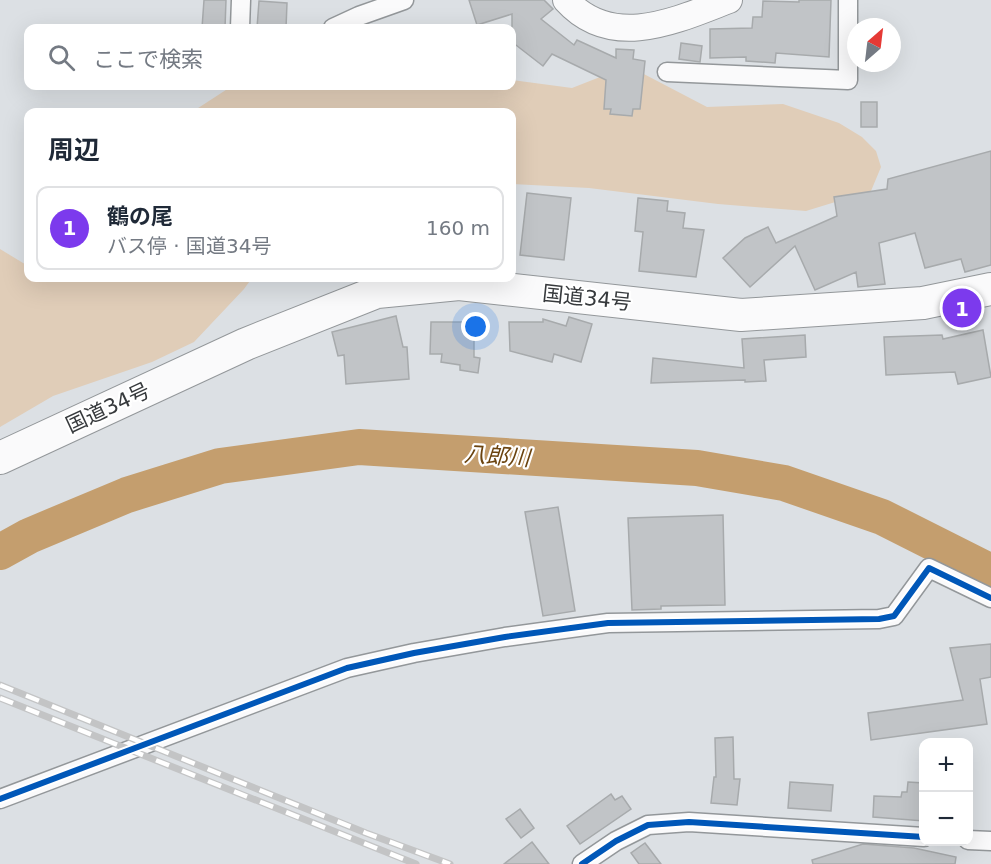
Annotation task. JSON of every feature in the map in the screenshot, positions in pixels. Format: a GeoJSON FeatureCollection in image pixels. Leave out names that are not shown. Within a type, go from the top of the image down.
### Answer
{"type":"FeatureCollection","features":[{"type":"Feature","properties":{"kind":"highway","name":"国道34号"},"geometry":{"type":"LineString","coordinates":[[0,458],[246,344],[377,292],[459,284],[741,315],[923,303],[991,289]]}},
{"type":"Feature","properties":{"kind":"street"},"geometry":{"type":"LineString","coordinates":[[240,24],[241,0]]}},
{"type":"Feature","properties":{"kind":"street"},"geometry":{"type":"LineString","coordinates":[[338,24],[356,8],[404,0]]}},
{"type":"Feature","properties":{"kind":"street"},"geometry":{"type":"LineString","coordinates":[[566,0],[590,19],[610,26],[635,29],[675,21],[729,0]]}},
{"type":"Feature","properties":{"kind":"street"},"geometry":{"type":"LineString","coordinates":[[667,72],[848,80],[848,0]]}},
{"type":"Feature","properties":{"kind":"street"},"geometry":{"type":"LineString","coordinates":[[0,799],[347,668],[414,653],[505,637],[608,623],[879,619],[894,616],[929,568],[991,598]]}},
{"type":"Feature","properties":{"kind":"street"},"geometry":{"type":"LineString","coordinates":[[582,864],[616,841],[648,825],[689,822],[919,837]]}},
{"type":"Feature","properties":{"kind":"street"},"geometry":{"type":"LineString","coordinates":[[973,840],[991,841]]}},
{"type":"Feature","properties":{"kind":"shaded area"},"geometry":{"type":"Polygon","coordinates":[[[640,72],[707,107],[783,104],[839,123],[862,137],[876,151],[881,167],[871,191],[806,211],[718,204],[589,188],[516,184],[516,108],[198,108],[226,90],[516,90],[516,81],[572,88],[600,77],[640,72]]]}},
{"type":"Feature","properties":{"kind":"shaded area"},"geometry":{"type":"Polygon","coordinates":[[[0,249],[24,264],[24,282],[249,282],[194,342],[152,362],[53,396],[0,427],[0,249]]]}},
{"type":"Feature","properties":{"kind":"building"},"geometry":{"type":"Polygon","coordinates":[[[204,0],[226,0],[225,24],[202,24],[204,0]]]}},
{"type":"Feature","properties":{"kind":"building"},"geometry":{"type":"Polygon","coordinates":[[[469,0],[544,0],[553,9],[541,19],[574,45],[577,40],[616,58],[616,49],[634,50],[633,59],[645,61],[640,109],[633,109],[632,116],[610,114],[611,109],[604,109],[606,80],[552,54],[543,66],[516,45],[516,24],[512,24],[512,14],[477,24],[469,0]]]}},
{"type":"Feature","properties":{"kind":"building"},"geometry":{"type":"Polygon","coordinates":[[[799,0],[831,0],[829,57],[776,53],[775,63],[746,61],[746,57],[710,58],[710,29],[752,28],[753,17],[762,17],[763,1],[799,2],[799,0]]]}},
{"type":"Feature","properties":{"kind":"building"},"geometry":{"type":"Polygon","coordinates":[[[259,1],[287,3],[286,24],[257,24],[259,1]]]}},
{"type":"Feature","properties":{"kind":"building"},"geometry":{"type":"Polygon","coordinates":[[[681,43],[702,46],[700,62],[679,59],[681,43]]]}},
{"type":"Feature","properties":{"kind":"building"},"geometry":{"type":"Polygon","coordinates":[[[861,102],[877,102],[877,127],[861,127],[861,102]]]}},
{"type":"Feature","properties":{"kind":"building"},"geometry":{"type":"Polygon","coordinates":[[[991,151],[991,265],[965,272],[961,259],[925,268],[915,233],[879,243],[885,284],[858,287],[856,272],[815,290],[795,246],[750,287],[723,258],[745,238],[768,227],[776,243],[837,216],[834,197],[887,189],[888,179],[991,151]]]}},
{"type":"Feature","properties":{"kind":"building"},"geometry":{"type":"Polygon","coordinates":[[[527,193],[571,198],[564,260],[520,255],[527,193]]]}},
{"type":"Feature","properties":{"kind":"building"},"geometry":{"type":"Polygon","coordinates":[[[638,198],[668,201],[667,211],[685,213],[683,228],[704,230],[696,277],[639,271],[643,232],[635,231],[638,198]]]}},
{"type":"Feature","properties":{"kind":"building"},"geometry":{"type":"Polygon","coordinates":[[[396,316],[403,347],[407,347],[409,379],[346,384],[344,355],[338,356],[332,332],[396,316]]]}},
{"type":"Feature","properties":{"kind":"building"},"geometry":{"type":"Polygon","coordinates":[[[569,317],[592,324],[581,362],[554,354],[552,362],[510,351],[509,322],[543,322],[543,319],[566,326],[569,317]]]}},
{"type":"Feature","properties":{"kind":"building"},"geometry":{"type":"Polygon","coordinates":[[[431,322],[474,322],[474,357],[480,358],[478,373],[460,370],[460,365],[441,362],[442,354],[430,354],[431,322]]]}},
{"type":"Feature","properties":{"kind":"building"},"geometry":{"type":"Polygon","coordinates":[[[983,330],[991,377],[958,384],[955,372],[886,375],[884,337],[942,335],[943,339],[983,330]]]}},
{"type":"Feature","properties":{"kind":"building"},"geometry":{"type":"Polygon","coordinates":[[[805,335],[806,357],[764,360],[766,381],[651,383],[653,358],[744,368],[742,339],[805,335]]]}},
{"type":"Feature","properties":{"kind":"building"},"geometry":{"type":"Polygon","coordinates":[[[558,507],[575,611],[543,616],[525,512],[558,507]]]}},
{"type":"Feature","properties":{"kind":"building"},"geometry":{"type":"Polygon","coordinates":[[[723,515],[725,605],[661,606],[661,609],[632,610],[628,518],[723,515]]]}},
{"type":"Feature","properties":{"kind":"building"},"geometry":{"type":"Polygon","coordinates":[[[991,644],[991,677],[980,679],[987,724],[871,740],[868,713],[963,700],[950,648],[991,644]]]}},
{"type":"Feature","properties":{"kind":"building"},"geometry":{"type":"Polygon","coordinates":[[[733,737],[734,779],[740,779],[737,805],[711,803],[714,777],[716,777],[715,738],[733,737]]]}},
{"type":"Feature","properties":{"kind":"building"},"geometry":{"type":"Polygon","coordinates":[[[790,782],[833,785],[831,811],[788,808],[790,782]]]}},
{"type":"Feature","properties":{"kind":"building"},"geometry":{"type":"Polygon","coordinates":[[[908,782],[919,783],[919,821],[873,817],[874,796],[901,797],[902,792],[907,792],[908,782]]]}},
{"type":"Feature","properties":{"kind":"building"},"geometry":{"type":"Polygon","coordinates":[[[611,794],[615,800],[622,796],[631,809],[580,844],[567,826],[611,794]]]}},
{"type":"Feature","properties":{"kind":"building"},"geometry":{"type":"Polygon","coordinates":[[[520,809],[534,828],[521,838],[506,819],[520,809]]]}},
{"type":"Feature","properties":{"kind":"building"},"geometry":{"type":"Polygon","coordinates":[[[532,842],[549,864],[504,864],[532,842]]]}},
{"type":"Feature","properties":{"kind":"building"},"geometry":{"type":"Polygon","coordinates":[[[645,843],[661,864],[639,864],[631,853],[645,843]]]}},
{"type":"Feature","properties":{"kind":"building"},"geometry":{"type":"Polygon","coordinates":[[[863,844],[914,848],[956,857],[955,864],[813,864],[812,860],[863,844]]]}},
{"type":"Feature","properties":{"kind":"waterway","name":"八郎川"},"geometry":{"type":"LineString","coordinates":[[0,552],[29,536],[127,495],[220,466],[359,447],[697,468],[784,483],[882,517],[991,572]]}},
{"type":"Feature","properties":{"kind":"railway"},"geometry":{"type":"LineString","coordinates":[[0,685],[366,833],[450,864]]}},
{"type":"Feature","properties":{"kind":"railway"},"geometry":{"type":"LineString","coordinates":[[0,698],[416,864]]}},
{"type":"Feature","properties":{"kind":"cycle path"},"geometry":{"type":"LineString","coordinates":[[0,799],[347,668],[414,653],[505,637],[608,623],[879,619],[894,616],[929,568],[991,598]]}},
{"type":"Feature","properties":{"kind":"cycle path"},"geometry":{"type":"LineString","coordinates":[[582,864],[616,841],[648,825],[689,822],[919,837]]}},
{"type":"Feature","properties":{"kind":"place","name":"鶴の尾"},"geometry":{"type":"Point","coordinates":[962,308]}}]}
